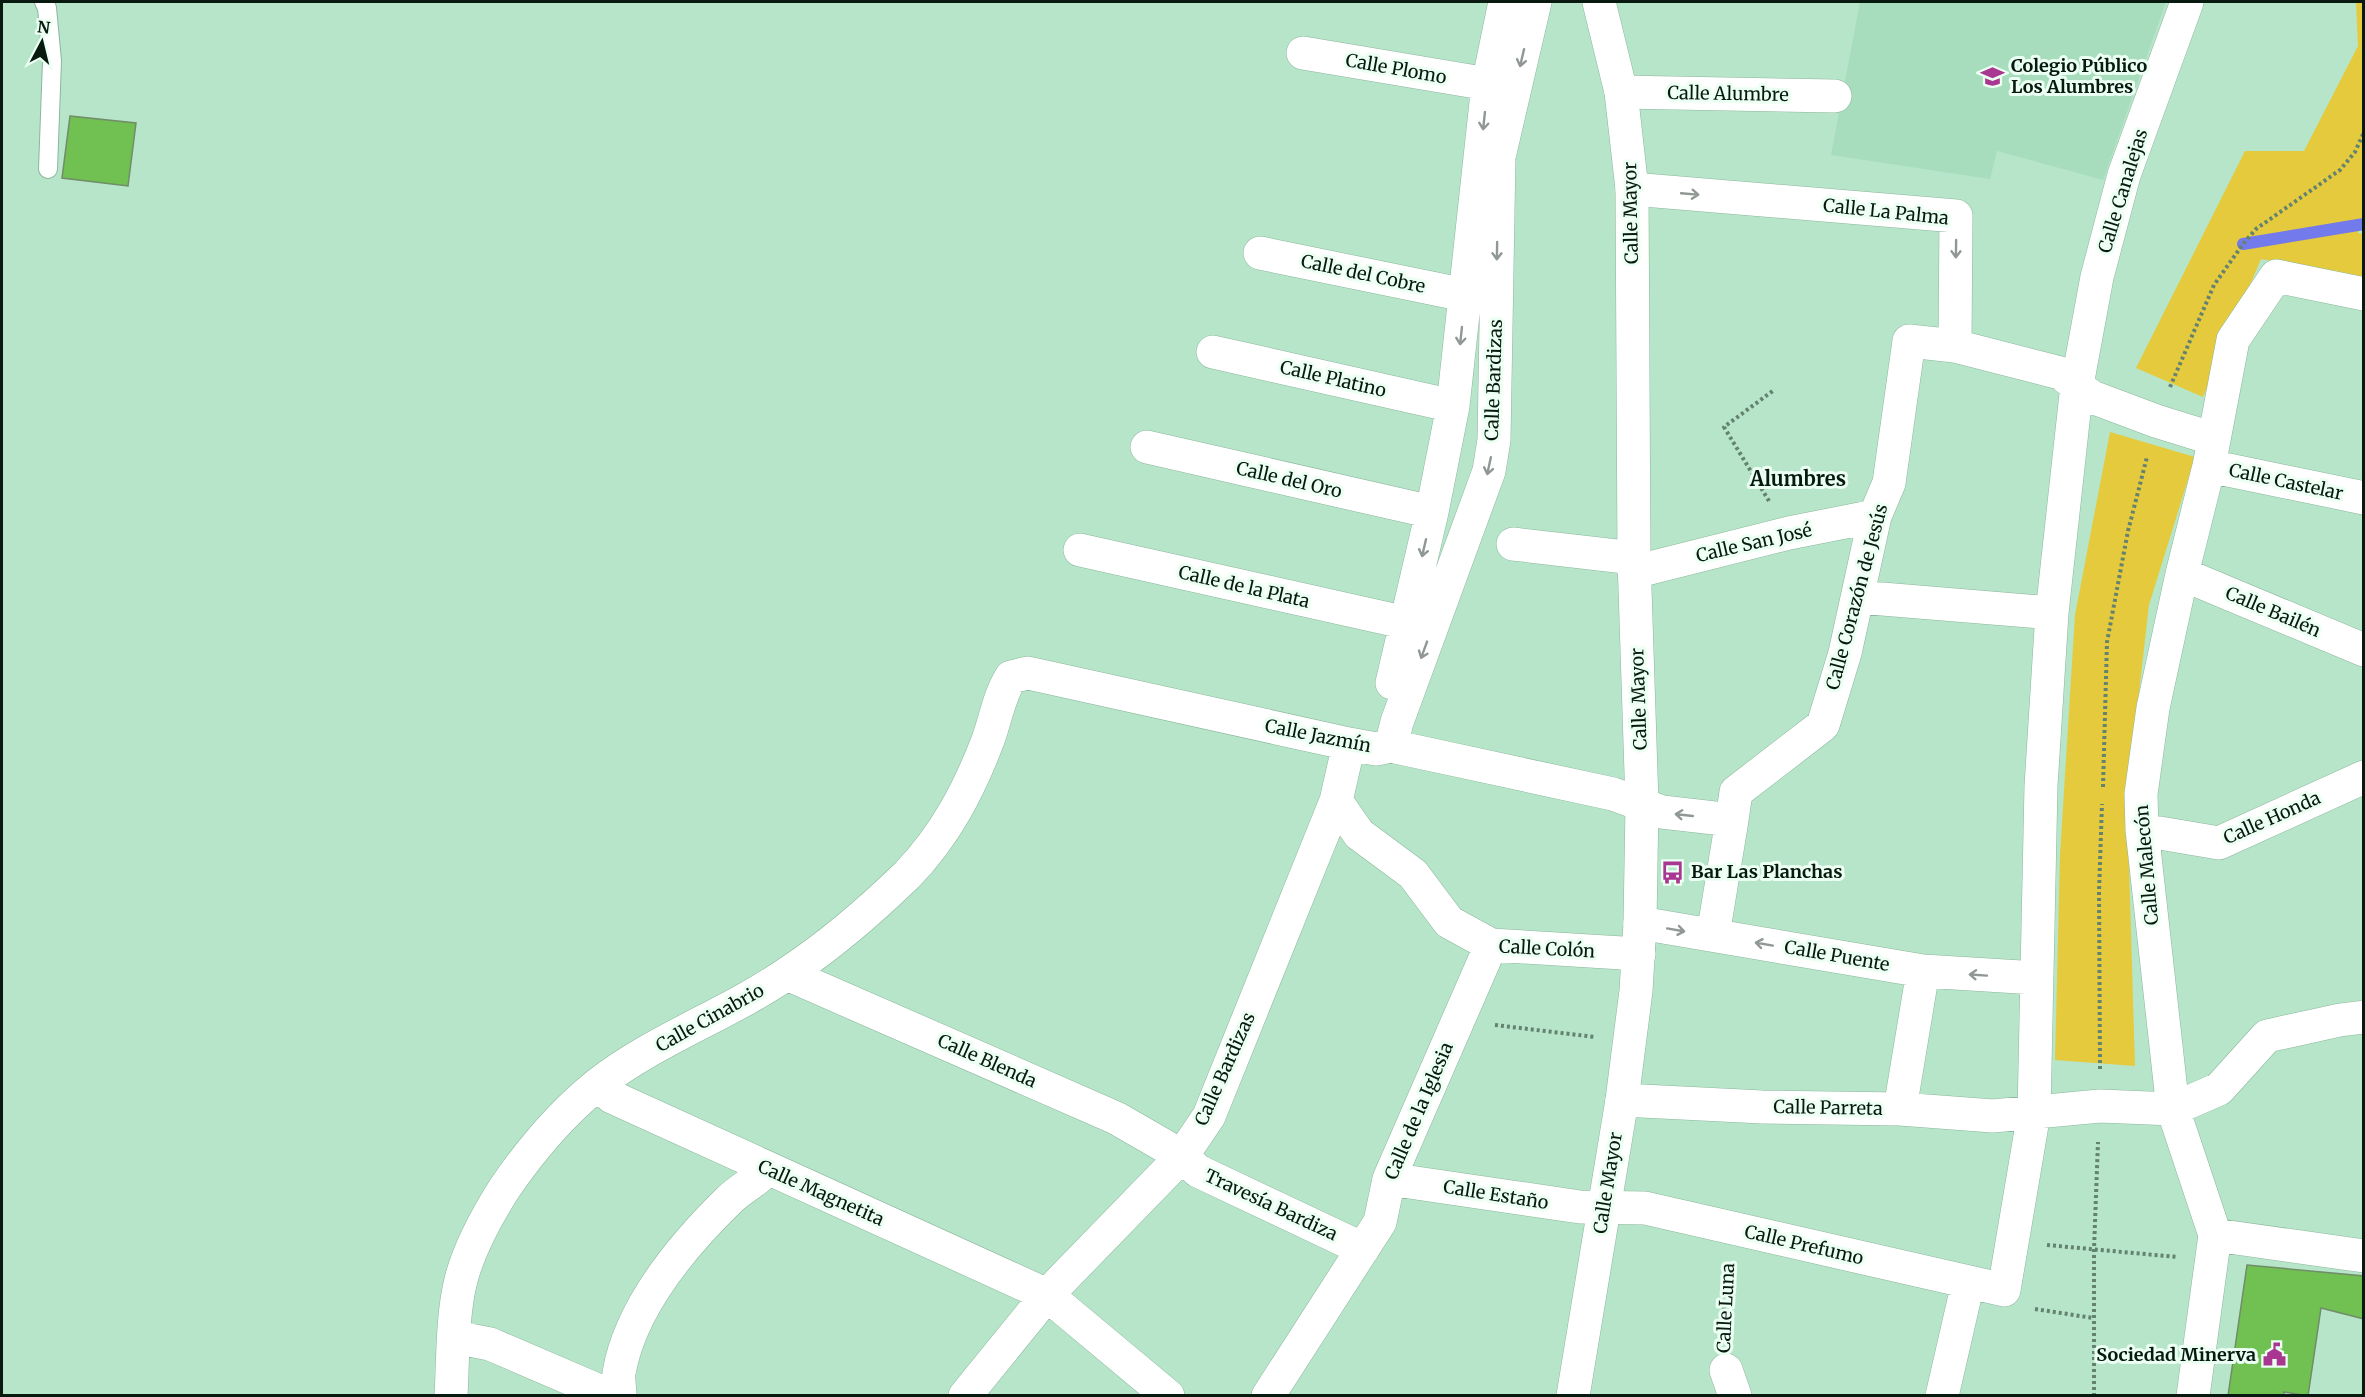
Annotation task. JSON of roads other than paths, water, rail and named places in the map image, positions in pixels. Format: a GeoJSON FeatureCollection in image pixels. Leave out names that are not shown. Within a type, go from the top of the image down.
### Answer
{"type":"FeatureCollection","features":[{"type":"Feature","properties":{"kind":"street","name":"Calle Bardizas"},"geometry":{"type":"LineString","coordinates":[[1372,746],[1407,623],[1453,406],[1488,84],[1505,2]]}},
{"type":"Feature","properties":{"kind":"street","name":"Calle Bardizas"},"geometry":{"type":"LineString","coordinates":[[965,1395],[1047,1295],[1182,1156],[1209,1116],[1336,801],[1372,746],[1398,722],[1489,471],[1494,440],[1499,157],[1535,2]]}},
{"type":"Feature","properties":{"kind":"street","name":"Calle Mayor"},"geometry":{"type":"LineString","coordinates":[[1573,1395],[1622,1100],[1639,939],[1642,804],[1634,565],[1632,189],[1621,92],[1599,2]]}},
{"type":"Feature","properties":{"kind":"street","name":"Calle Canalejas"},"geometry":{"type":"LineString","coordinates":[[2077,385],[2097,277],[2124,175],[2187,2]]}},
{"type":"Feature","properties":{"kind":"street","name":"Calle Plomo"},"geometry":{"type":"LineString","coordinates":[[1304,53],[1488,84]]}},
{"type":"Feature","properties":{"kind":"street","name":"Calle Alumbre"},"geometry":{"type":"LineString","coordinates":[[1621,92],[1835,96]]}},
{"type":"Feature","properties":{"kind":"street","name":"Calle La Palma"},"geometry":{"type":"LineString","coordinates":[[1632,189],[1956,216],[1955,346]]}},
{"type":"Feature","properties":{"kind":"street","name":"Calle del Cobre"},"geometry":{"type":"LineString","coordinates":[[1260,253],[1465,295]]}},
{"type":"Feature","properties":{"kind":"street","name":"Calle Malecón"},"geometry":{"type":"LineString","coordinates":[[2193,1395],[2215,1235],[2173,1109],[2164,1044],[2142,830],[2141,794],[2153,708],[2182,574],[2212,453],[2233,340],[2276,276],[2364,294]]}},
{"type":"Feature","properties":{"kind":"street","name":"Calle Corazón de Jesús"},"geometry":{"type":"LineString","coordinates":[[1713,935],[1736,792],[1823,725],[1845,653],[1875,516],[1889,483],[1909,341],[1955,346]]}},
{"type":"Feature","properties":{"kind":"street"},"geometry":{"type":"LineString","coordinates":[[1955,346],[2060,373],[2077,385],[2052,613],[2041,786],[2034,1113]]}},
{"type":"Feature","properties":{"kind":"street","name":"Calle Platino"},"geometry":{"type":"LineString","coordinates":[[1213,352],[1453,406]]}},
{"type":"Feature","properties":{"kind":"street","name":"Calle Castelar"},"geometry":{"type":"LineString","coordinates":[[2077,385],[2092,397],[2156,421],[2212,453],[2364,498]]}},
{"type":"Feature","properties":{"kind":"street","name":"Calle del Oro"},"geometry":{"type":"LineString","coordinates":[[1147,447],[1432,512]]}},
{"type":"Feature","properties":{"kind":"street","name":"Calle San José"},"geometry":{"type":"LineString","coordinates":[[1634,565],[1875,516]]}},
{"type":"Feature","properties":{"kind":"street"},"geometry":{"type":"LineString","coordinates":[[1513,544],[1634,565]]}},
{"type":"Feature","properties":{"kind":"street","name":"Calle de la Plata"},"geometry":{"type":"LineString","coordinates":[[1080,550],[1407,623]]}},
{"type":"Feature","properties":{"kind":"street","name":"Calle Bailén"},"geometry":{"type":"LineString","coordinates":[[2182,574],[2364,650]]}},
{"type":"Feature","properties":{"kind":"street"},"geometry":{"type":"LineString","coordinates":[[1858,597],[2052,613]]}},
{"type":"Feature","properties":{"kind":"street","name":"Calle Jazmín"},"geometry":{"type":"LineString","coordinates":[[1028,673],[1372,746],[1613,794],[1662,812],[1732,820]]}},
{"type":"Feature","properties":{"kind":"street","name":"Calle Cinabrio"},"geometry":{"type":"LineString","coordinates":[[451,1395],[454,1337],[461,1280],[472,1249],[492,1209],[519,1167],[546,1134],[598,1085],[646,1054],[787,974],[906,876],[934,845],[958,807],[977,769],[1003,689],[1011,677],[1028,673]]}},
{"type":"Feature","properties":{"kind":"street","name":"Calle Honda"},"geometry":{"type":"LineString","coordinates":[[2142,830],[2219,843],[2364,777]]}},
{"type":"Feature","properties":{"kind":"street","name":"Calle Colón"},"geometry":{"type":"LineString","coordinates":[[1336,801],[1359,834],[1413,874],[1449,922],[1491,945],[1639,939]]}},
{"type":"Feature","properties":{"kind":"street","name":"Calle Puente"},"geometry":{"type":"LineString","coordinates":[[1639,939],[1713,935],[1923,971],[2036,978]]}},
{"type":"Feature","properties":{"kind":"street","name":"Calle de la Iglesia"},"geometry":{"type":"LineString","coordinates":[[1268,1395],[1380,1222],[1389,1179],[1491,945]]}},
{"type":"Feature","properties":{"kind":"street"},"geometry":{"type":"LineString","coordinates":[[1900,1109],[1923,971]]}},
{"type":"Feature","properties":{"kind":"street","name":"Calle Blenda"},"geometry":{"type":"LineString","coordinates":[[787,974],[1116,1118],[1182,1156]]}},
{"type":"Feature","properties":{"kind":"street"},"geometry":{"type":"LineString","coordinates":[[2173,1109],[2219,1089],[2267,1036],[2364,1017]]}},
{"type":"Feature","properties":{"kind":"street","name":"Calle Magnetita"},"geometry":{"type":"LineString","coordinates":[[598,1085],[612,1097],[1047,1295],[1168,1395]]}},
{"type":"Feature","properties":{"kind":"street","name":"Calle Parreta"},"geometry":{"type":"LineString","coordinates":[[1622,1100],[1762,1107],[1900,1109],[1993,1116],[2100,1106],[2173,1109]]}},
{"type":"Feature","properties":{"kind":"street","name":"Calle Prefumo"},"geometry":{"type":"LineString","coordinates":[[1604,1206],[1645,1208],[2004,1290],[2034,1113]]}},
{"type":"Feature","properties":{"kind":"street","name":"Travesía Bardiza"},"geometry":{"type":"LineString","coordinates":[[1182,1156],[1198,1171],[1363,1249]]}},
{"type":"Feature","properties":{"kind":"street"},"geometry":{"type":"LineString","coordinates":[[620,1395],[619,1375],[626,1348],[644,1308],[669,1268],[697,1233],[731,1198],[758,1180],[767,1168]]}},
{"type":"Feature","properties":{"kind":"street","name":"Calle Estaño"},"geometry":{"type":"LineString","coordinates":[[1389,1179],[1580,1207],[1604,1206]]}},
{"type":"Feature","properties":{"kind":"street"},"geometry":{"type":"LineString","coordinates":[[2215,1235],[2364,1256]]}},
{"type":"Feature","properties":{"kind":"street"},"geometry":{"type":"LineString","coordinates":[[1942,1395],[1968,1283]]}},
{"type":"Feature","properties":{"kind":"street"},"geometry":{"type":"LineString","coordinates":[[454,1337],[490,1344],[611,1395]]}},
{"type":"Feature","properties":{"kind":"lane"},"geometry":{"type":"LineString","coordinates":[[44,2],[47,8],[52,61],[48,169]]}},
{"type":"Feature","properties":{"kind":"waterway"},"geometry":{"type":"LineString","coordinates":[[2243,244],[2364,224]]}},
{"type":"Feature","properties":{"kind":"place","name":"Colegio Público Los Alumbres"},"geometry":{"type":"Point","coordinates":[1993,76]}},
{"type":"Feature","properties":{"kind":"place","name":"Bar Las Planchas"},"geometry":{"type":"Point","coordinates":[1673,872]}},
{"type":"Feature","properties":{"kind":"place","name":"Sociedad Minerva"},"geometry":{"type":"Point","coordinates":[2274,1355]}},
{"type":"Feature","properties":{"kind":"district","name":"Alumbres"},"geometry":{"type":"Point","coordinates":[1798,479]}}]}
